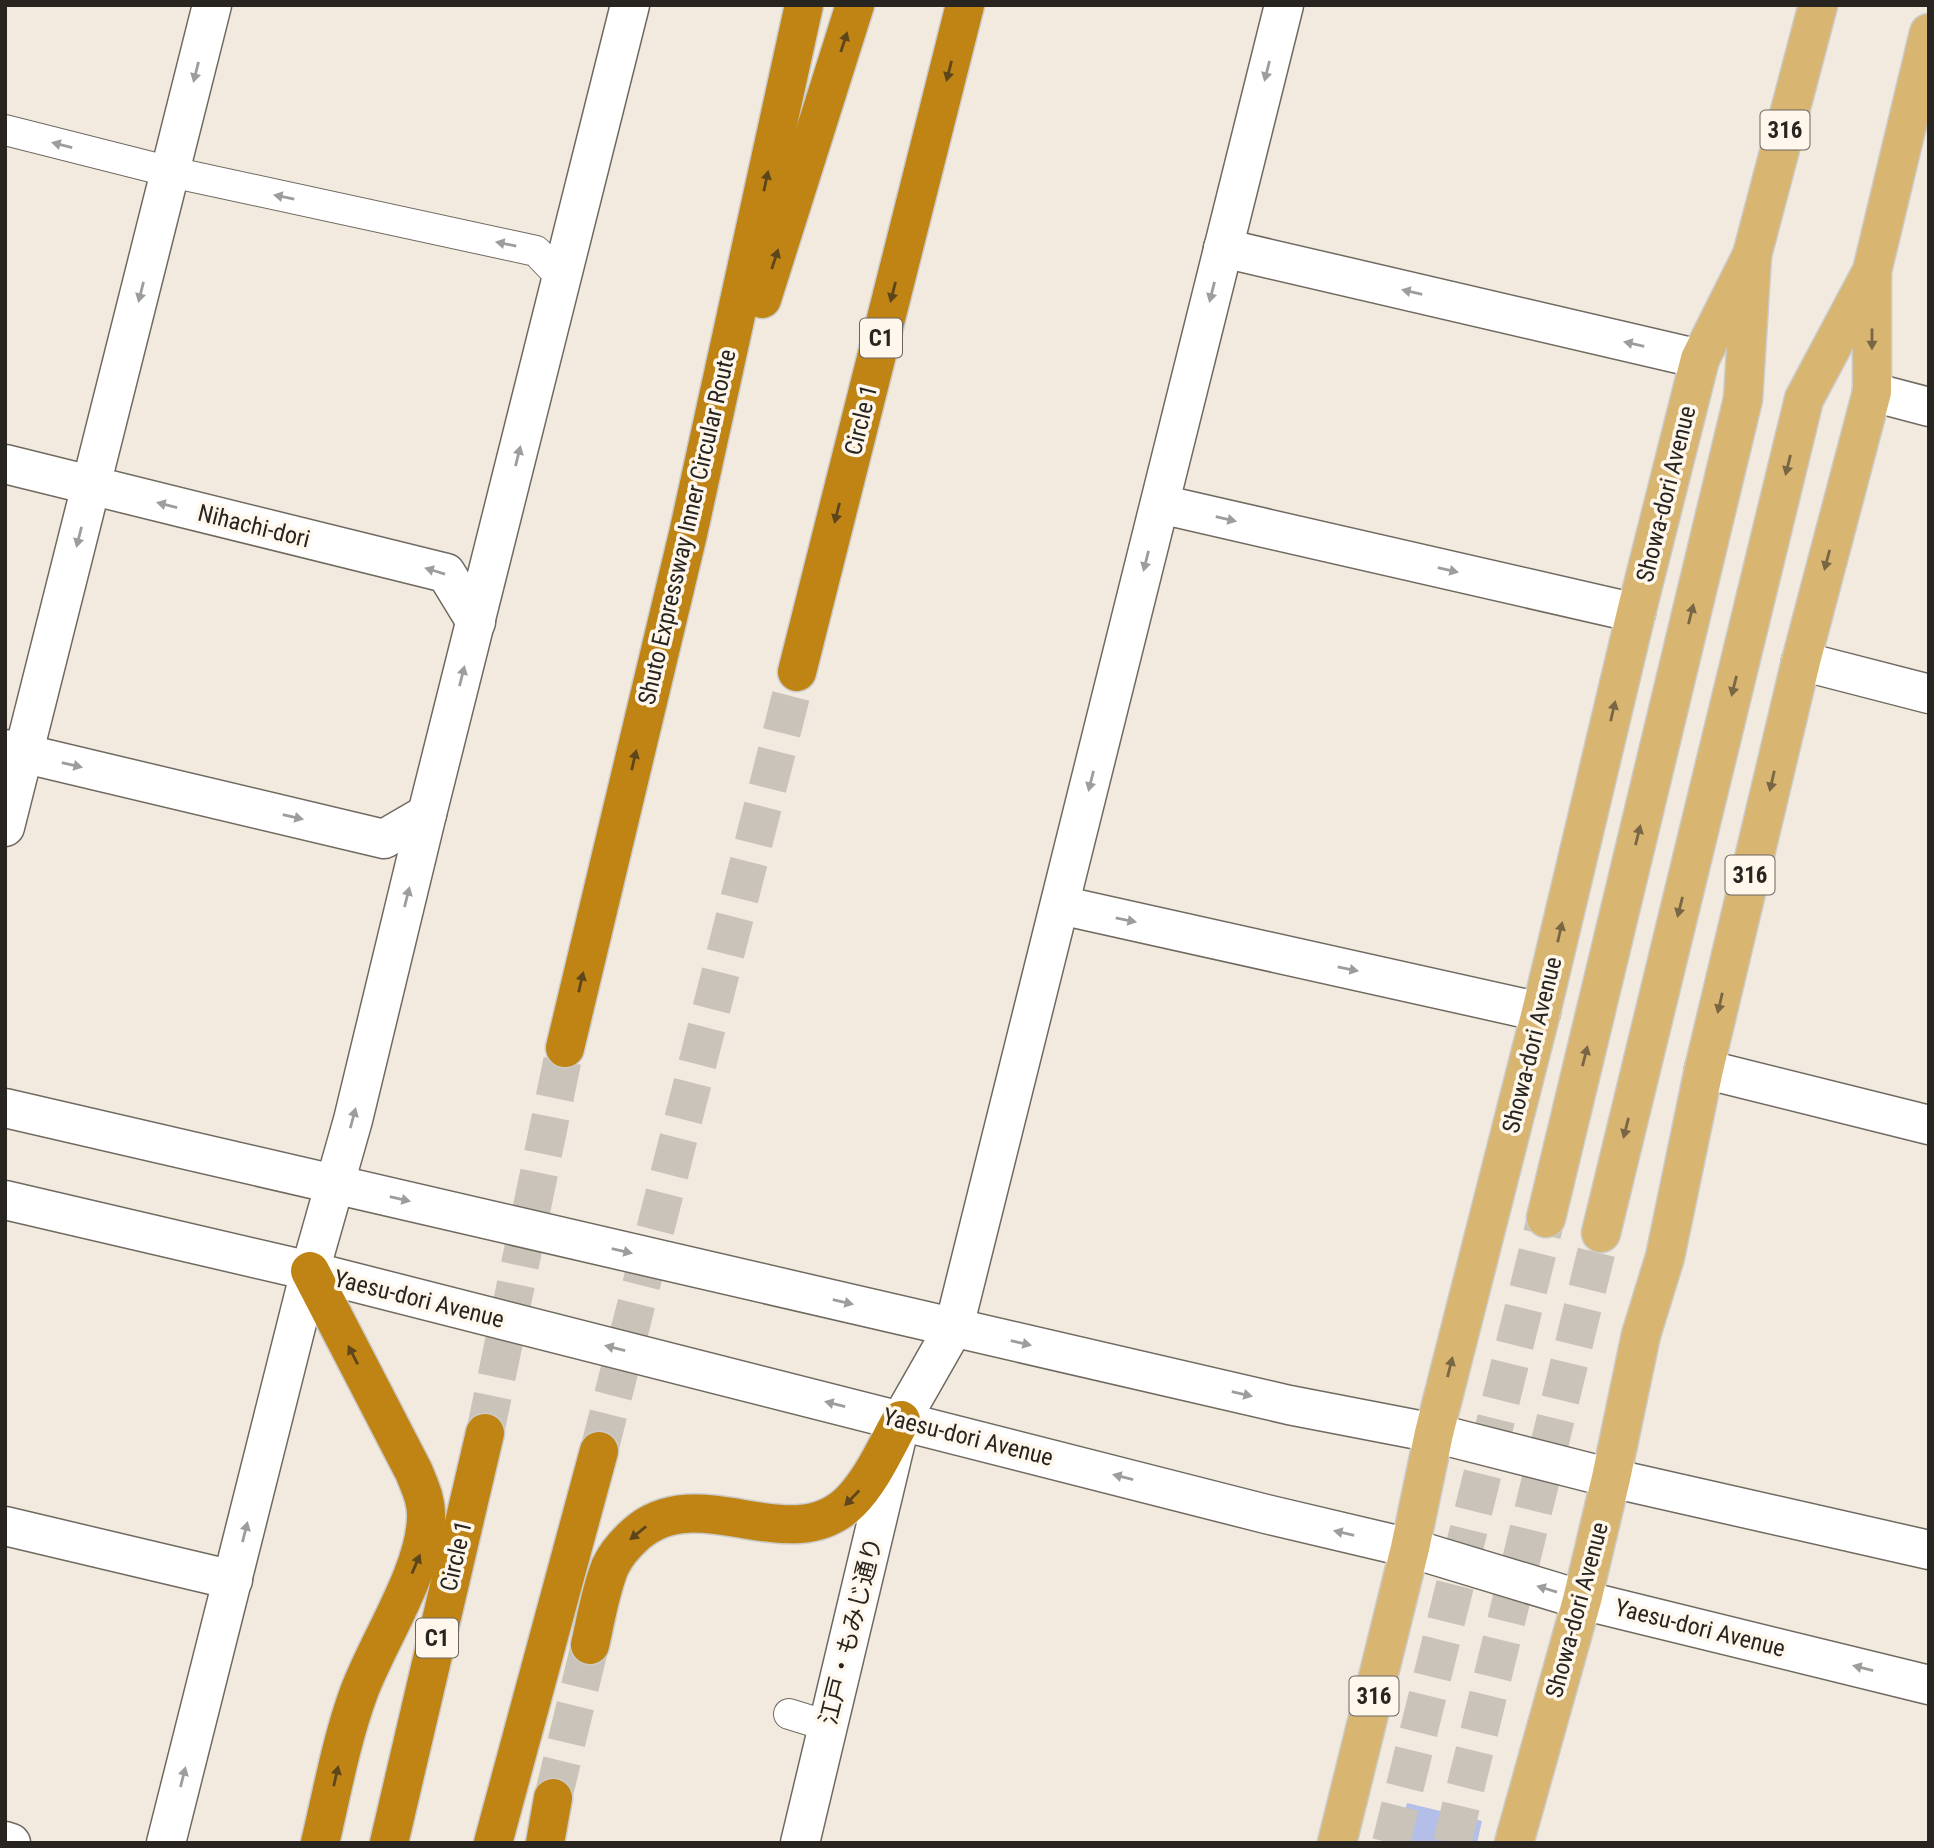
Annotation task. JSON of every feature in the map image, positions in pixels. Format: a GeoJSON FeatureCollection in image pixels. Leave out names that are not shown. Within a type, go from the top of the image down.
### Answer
{"type":"FeatureCollection","features":[{"type":"Feature","properties":{"kind":"highway","name":"Shuto Expressway Inner Circular Route"},"geometry":{"type":"LineString","coordinates":[[565,1048],[688,534],[804,5]]}},
{"type":"Feature","properties":{"kind":"highway"},"geometry":{"type":"LineString","coordinates":[[688,534],[855,5]]}},
{"type":"Feature","properties":{"kind":"highway","name":"Circle 1"},"geometry":{"type":"LineString","coordinates":[[797,672],[965,5]]}},
{"type":"Feature","properties":{"kind":"highway"},"geometry":{"type":"LineString","coordinates":[[310,1271],[414,1472],[424,1495],[426,1517],[420,1557],[359,1690],[320,1843]]}},
{"type":"Feature","properties":{"kind":"highway"},"geometry":{"type":"LineString","coordinates":[[590,1645],[611,1566],[625,1544],[643,1527],[669,1516],[691,1513],[717,1513],[799,1525],[828,1516],[849,1503],[866,1482],[901,1420]]}},
{"type":"Feature","properties":{"kind":"highway","name":"Circle 1"},"geometry":{"type":"LineString","coordinates":[[389,1843],[485,1433]]}},
{"type":"Feature","properties":{"kind":"highway"},"geometry":{"type":"LineString","coordinates":[[493,1843],[599,1451]]}},
{"type":"Feature","properties":{"kind":"highway"},"geometry":{"type":"LineString","coordinates":[[545,1843],[553,1798]]}},
{"type":"Feature","properties":{"kind":"main road","name":"Showa-dori Avenue"},"geometry":{"type":"LineString","coordinates":[[1546,1218],[1743,399],[1752,255],[1815,6]]}},
{"type":"Feature","properties":{"kind":"main road","name":"Showa-dori Avenue"},"geometry":{"type":"LineString","coordinates":[[1514,1843],[1582,1600],[1641,1335],[1665,1257],[1704,1069],[1801,661],[1872,392],[1872,271],[1929,33]]}},
{"type":"Feature","properties":{"kind":"main road","name":"Showa-dori Avenue"},"geometry":{"type":"LineString","coordinates":[[1336,1843],[1410,1548],[1434,1433],[1541,1012],[1700,359],[1752,255]]}},
{"type":"Feature","properties":{"kind":"main road","name":"Showa-dori Avenue"},"geometry":{"type":"LineString","coordinates":[[1601,1233],[1804,399],[1872,271]]}},
{"type":"Feature","properties":{"kind":"street"},"geometry":{"type":"LineString","coordinates":[[5,827],[15,752],[92,486],[212,5]]}},
{"type":"Feature","properties":{"kind":"street"},"geometry":{"type":"LineString","coordinates":[[166,1843],[310,1271],[354,1120],[427,814],[630,5]]}},
{"type":"Feature","properties":{"kind":"street","name":"江戸・もみじ通り"},"geometry":{"type":"LineString","coordinates":[[802,1842],[901,1420],[954,1327],[1284,5]]}},
{"type":"Feature","properties":{"kind":"street"},"geometry":{"type":"LineString","coordinates":[[1223,248],[1700,359]]}},
{"type":"Feature","properties":{"kind":"street"},"geometry":{"type":"LineString","coordinates":[[1872,392],[1929,407]]}},
{"type":"Feature","properties":{"kind":"street","name":"Nihachi-dori"},"geometry":{"type":"LineString","coordinates":[[5,464],[446,573],[476,622]]}},
{"type":"Feature","properties":{"kind":"street"},"geometry":{"type":"LineString","coordinates":[[1160,504],[1636,613]]}},
{"type":"Feature","properties":{"kind":"street"},"geometry":{"type":"LineString","coordinates":[[1801,661],[1929,694]]}},
{"type":"Feature","properties":{"kind":"street"},"geometry":{"type":"LineString","coordinates":[[15,752],[384,839],[427,814]]}},
{"type":"Feature","properties":{"kind":"street"},"geometry":{"type":"LineString","coordinates":[[1060,905],[1541,1012]]}},
{"type":"Feature","properties":{"kind":"street"},"geometry":{"type":"LineString","coordinates":[[1704,1069],[1929,1125]]}},
{"type":"Feature","properties":{"kind":"street"},"geometry":{"type":"LineString","coordinates":[[5,1108],[1289,1405],[1434,1433],[1611,1478],[1929,1550]]}},
{"type":"Feature","properties":{"kind":"street","name":"Yaesu-dori Avenue"},"geometry":{"type":"LineString","coordinates":[[5,1200],[310,1271],[1266,1514],[1410,1548],[1582,1600],[1929,1685]]}},
{"type":"Feature","properties":{"kind":"street"},"geometry":{"type":"LineString","coordinates":[[5,1526],[233,1580]]}},
{"type":"Feature","properties":{"kind":"street"},"geometry":{"type":"LineString","coordinates":[[5,1841],[11,1843]]}},
{"type":"Feature","properties":{"kind":"lane"},"geometry":{"type":"LineString","coordinates":[[5,130],[171,172],[536,251],[562,278]]}},
{"type":"Feature","properties":{"kind":"lane"},"geometry":{"type":"LineString","coordinates":[[789,1714],[828,1726]]}},
{"type":"Feature","properties":{"kind":"shaded area"},"geometry":{"type":"Polygon","coordinates":[[[1407,1803],[1482,1821],[1477,1843],[1397,1843],[1407,1803]]]}},
{"type":"Feature","properties":{"kind":"tunnel"},"geometry":{"type":"LineString","coordinates":[[599,1451],[797,672]]}},
{"type":"Feature","properties":{"kind":"tunnel"},"geometry":{"type":"LineString","coordinates":[[485,1433],[565,1048]]}},
{"type":"Feature","properties":{"kind":"tunnel"},"geometry":{"type":"LineString","coordinates":[[1391,1843],[1546,1218]]}},
{"type":"Feature","properties":{"kind":"tunnel"},"geometry":{"type":"LineString","coordinates":[[1452,1843],[1601,1233]]}},
{"type":"Feature","properties":{"kind":"tunnel"},"geometry":{"type":"LineString","coordinates":[[553,1798],[590,1645]]}}]}
